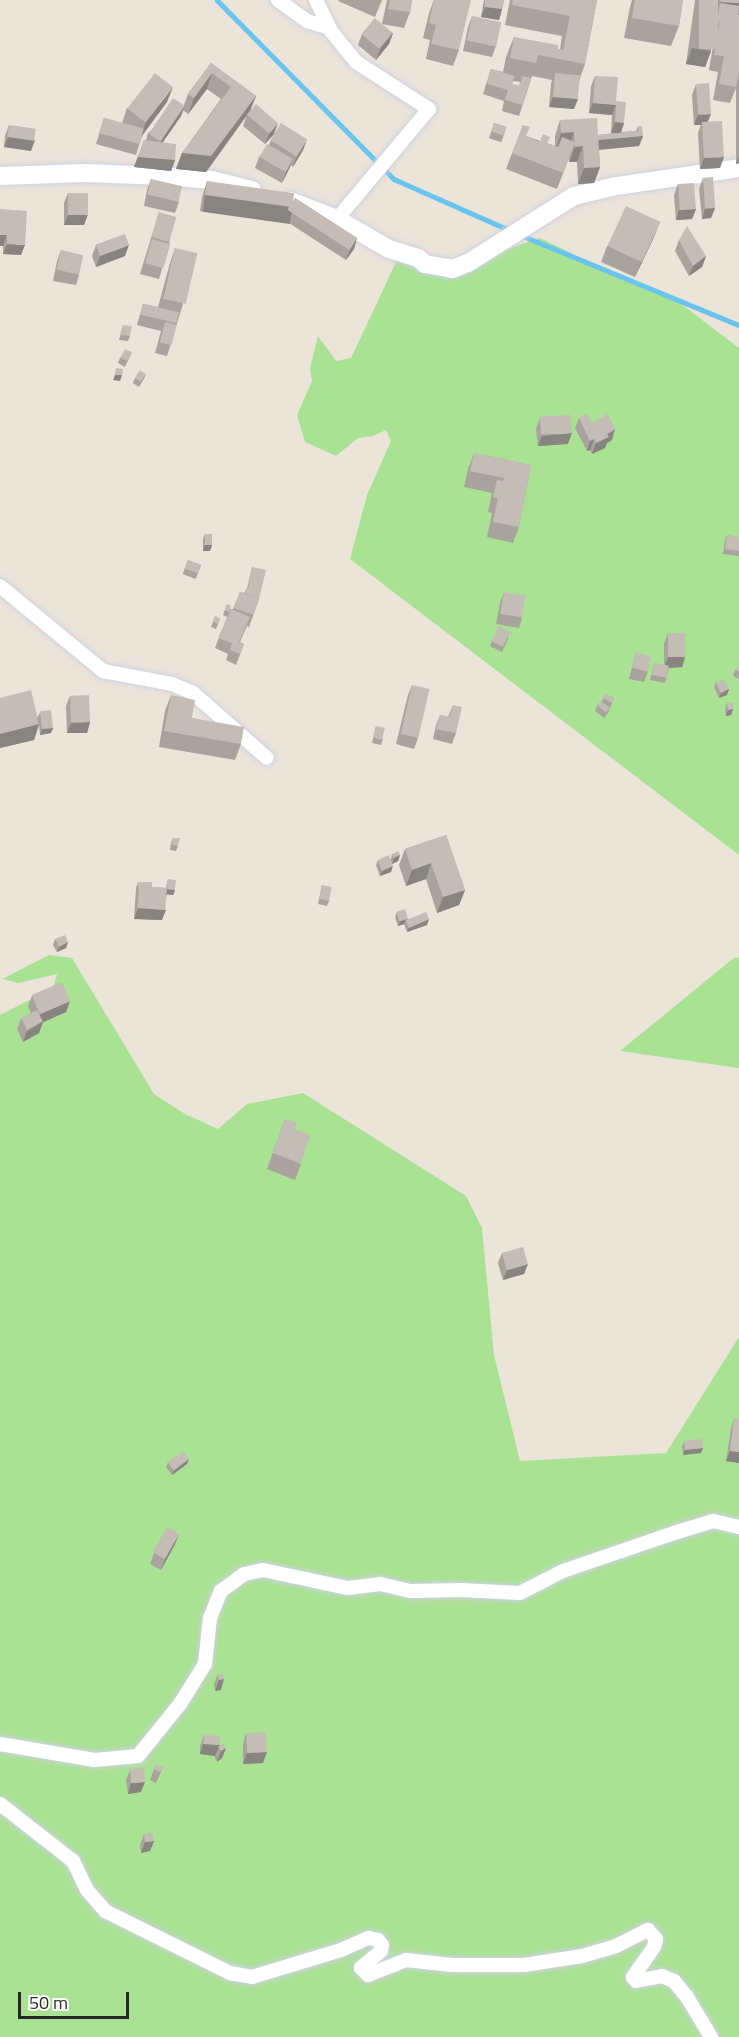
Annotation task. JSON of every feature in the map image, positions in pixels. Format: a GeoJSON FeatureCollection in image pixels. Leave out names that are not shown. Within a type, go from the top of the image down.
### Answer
{"type":"FeatureCollection","features":[{"type":"Feature","properties":{"kind":"street"},"geometry":{"type":"LineString","coordinates":[[278,0],[307,21],[330,28]]}},
{"type":"Feature","properties":{"kind":"street"},"geometry":{"type":"LineString","coordinates":[[316,0],[330,28],[356,62],[429,109],[337,219]]}},
{"type":"Feature","properties":{"kind":"street"},"geometry":{"type":"LineString","coordinates":[[0,176],[84,173],[212,180],[293,202],[337,219],[389,249],[418,258],[425,264],[452,269],[468,263],[574,196],[616,186],[739,168]]}},
{"type":"Feature","properties":{"kind":"street"},"geometry":{"type":"LineString","coordinates":[[0,586],[103,671],[172,684],[193,693],[267,758]]}},
{"type":"Feature","properties":{"kind":"street"},"geometry":{"type":"LineString","coordinates":[[0,1744],[95,1760],[138,1756],[180,1704],[205,1664],[210,1618],[220,1591],[244,1574],[263,1570],[299,1580],[348,1588],[380,1584],[410,1591],[461,1590],[520,1593],[563,1571],[713,1521],[739,1527]]}},
{"type":"Feature","properties":{"kind":"street"},"geometry":{"type":"LineString","coordinates":[[0,1804],[73,1861],[87,1890],[105,1911],[230,1973],[252,1977],[341,1950],[368,1938],[378,1940],[382,1945],[381,1951],[361,1968],[368,1976],[406,1960],[452,1965],[524,1965],[582,1956],[616,1946],[648,1930],[656,1939],[654,1947],[633,1977],[636,1981],[662,1976],[674,1981],[687,1997],[711,2037]]}},
{"type":"Feature","properties":{"kind":"green space"},"geometry":{"type":"Polygon","coordinates":[[[540,238],[610,272],[672,297],[739,348],[739,855],[350,559],[367,495],[391,441],[386,430],[373,436],[358,438],[336,456],[305,442],[297,415],[312,381],[310,368],[318,336],[336,361],[351,358],[398,258],[468,263],[540,238]]]}},
{"type":"Feature","properties":{"kind":"green space"},"geometry":{"type":"Polygon","coordinates":[[[49,955],[72,958],[154,1094],[185,1114],[218,1129],[247,1104],[303,1093],[466,1196],[482,1228],[494,1355],[520,1461],[666,1453],[739,1337],[739,2037],[0,2037],[0,1015],[53,988],[57,974],[18,983],[2,979],[49,955]]]}},
{"type":"Feature","properties":{"kind":"green space"},"geometry":{"type":"Polygon","coordinates":[[[735,957],[739,958],[739,1068],[620,1051],[735,957]]]}},
{"type":"Feature","properties":{"kind":"building"},"geometry":{"type":"Polygon","coordinates":[[[390,0],[412,0],[410,12],[388,9],[390,0]]]}},
{"type":"Feature","properties":{"kind":"building"},"geometry":{"type":"Polygon","coordinates":[[[434,0],[471,0],[459,50],[431,44],[436,25],[429,23],[434,0]]]}},
{"type":"Feature","properties":{"kind":"building"},"geometry":{"type":"Polygon","coordinates":[[[485,0],[504,0],[502,9],[485,7],[485,0]]]}},
{"type":"Feature","properties":{"kind":"building"},"geometry":{"type":"Polygon","coordinates":[[[513,0],[597,0],[585,64],[538,55],[536,63],[510,58],[514,37],[558,45],[558,49],[563,50],[570,16],[512,5],[513,0]]]}},
{"type":"Feature","properties":{"kind":"building"},"geometry":{"type":"Polygon","coordinates":[[[635,0],[683,0],[679,26],[632,18],[635,0]]]}},
{"type":"Feature","properties":{"kind":"building"},"geometry":{"type":"Polygon","coordinates":[[[699,0],[718,0],[718,49],[699,49],[699,0]]]}},
{"type":"Feature","properties":{"kind":"building"},"geometry":{"type":"Polygon","coordinates":[[[721,0],[739,0],[739,3],[720,2],[721,0]]]}},
{"type":"Feature","properties":{"kind":"building"},"geometry":{"type":"Polygon","coordinates":[[[720,3],[739,6],[739,22],[720,19],[717,23],[720,3]]]}},
{"type":"Feature","properties":{"kind":"building"},"geometry":{"type":"Polygon","coordinates":[[[472,16],[501,22],[496,47],[467,40],[472,16]]]}},
{"type":"Feature","properties":{"kind":"building"},"geometry":{"type":"Polygon","coordinates":[[[375,18],[393,33],[379,49],[362,34],[375,18]]]}},
{"type":"Feature","properties":{"kind":"building"},"geometry":{"type":"Polygon","coordinates":[[[720,19],[739,22],[739,71],[736,87],[719,84],[724,56],[714,55],[720,19]]]}},
{"type":"Feature","properties":{"kind":"building"},"geometry":{"type":"Polygon","coordinates":[[[211,63],[256,96],[211,156],[182,153],[231,87],[212,73],[194,98],[188,94],[211,63]]]}},
{"type":"Feature","properties":{"kind":"building"},"geometry":{"type":"Polygon","coordinates":[[[491,69],[515,76],[512,84],[519,86],[523,76],[531,78],[522,105],[505,100],[508,90],[487,84],[491,69]]]}},
{"type":"Feature","properties":{"kind":"building"},"geometry":{"type":"Polygon","coordinates":[[[155,73],[173,87],[145,123],[127,108],[155,73]]]}},
{"type":"Feature","properties":{"kind":"building"},"geometry":{"type":"Polygon","coordinates":[[[555,73],[580,75],[578,99],[553,97],[555,73]]]}},
{"type":"Feature","properties":{"kind":"building"},"geometry":{"type":"Polygon","coordinates":[[[595,76],[618,77],[616,101],[626,102],[624,123],[615,122],[616,105],[593,103],[595,76]]]}},
{"type":"Feature","properties":{"kind":"building"},"geometry":{"type":"Polygon","coordinates":[[[709,83],[711,114],[698,115],[696,84],[709,83]]]}},
{"type":"Feature","properties":{"kind":"building"},"geometry":{"type":"Polygon","coordinates":[[[173,98],[185,106],[161,141],[149,134],[173,98]]]}},
{"type":"Feature","properties":{"kind":"building"},"geometry":{"type":"Polygon","coordinates":[[[256,104],[278,123],[269,134],[247,115],[256,104]]]}},
{"type":"Feature","properties":{"kind":"building"},"geometry":{"type":"Polygon","coordinates":[[[104,118],[144,129],[139,144],[100,133],[104,118]]]}},
{"type":"Feature","properties":{"kind":"building"},"geometry":{"type":"Polygon","coordinates":[[[597,118],[600,167],[584,168],[583,146],[575,147],[574,132],[561,133],[560,120],[597,118]]]}},
{"type":"Feature","properties":{"kind":"building"},"geometry":{"type":"Polygon","coordinates":[[[722,121],[724,157],[704,158],[702,122],[722,121]]]}},
{"type":"Feature","properties":{"kind":"building"},"geometry":{"type":"Polygon","coordinates":[[[281,123],[307,139],[297,156],[270,140],[281,123]]]}},
{"type":"Feature","properties":{"kind":"building"},"geometry":{"type":"Polygon","coordinates":[[[494,123],[506,127],[504,136],[491,132],[494,123]]]}},
{"type":"Feature","properties":{"kind":"building"},"geometry":{"type":"Polygon","coordinates":[[[9,125],[36,129],[34,141],[7,137],[9,125]]]}},
{"type":"Feature","properties":{"kind":"building"},"geometry":{"type":"Polygon","coordinates":[[[523,125],[530,127],[526,136],[540,142],[543,134],[550,137],[547,143],[558,147],[562,137],[575,142],[563,173],[512,153],[523,125]]]}},
{"type":"Feature","properties":{"kind":"building"},"geometry":{"type":"Polygon","coordinates":[[[638,126],[642,126],[643,136],[598,140],[598,135],[638,131],[638,126]]]}},
{"type":"Feature","properties":{"kind":"building"},"geometry":{"type":"Polygon","coordinates":[[[144,140],[176,144],[175,160],[138,157],[144,140]]]}},
{"type":"Feature","properties":{"kind":"building"},"geometry":{"type":"Polygon","coordinates":[[[267,144],[293,159],[285,172],[260,157],[267,144]]]}},
{"type":"Feature","properties":{"kind":"building"},"geometry":{"type":"Polygon","coordinates":[[[713,177],[715,208],[705,209],[703,178],[713,177]]]}},
{"type":"Feature","properties":{"kind":"building"},"geometry":{"type":"Polygon","coordinates":[[[151,179],[182,186],[179,202],[147,195],[151,179]]]}},
{"type":"Feature","properties":{"kind":"building"},"geometry":{"type":"Polygon","coordinates":[[[207,181],[294,193],[292,207],[205,195],[207,181]]]}},
{"type":"Feature","properties":{"kind":"building"},"geometry":{"type":"Polygon","coordinates":[[[694,183],[696,209],[680,210],[678,184],[694,183]]]}},
{"type":"Feature","properties":{"kind":"building"},"geometry":{"type":"Polygon","coordinates":[[[68,193],[88,193],[88,215],[68,215],[68,193]]]}},
{"type":"Feature","properties":{"kind":"building"},"geometry":{"type":"Polygon","coordinates":[[[295,198],[357,238],[349,250],[287,210],[295,198]]]}},
{"type":"Feature","properties":{"kind":"building"},"geometry":{"type":"Polygon","coordinates":[[[626,206],[660,222],[642,262],[607,246],[626,206]]]}},
{"type":"Feature","properties":{"kind":"building"},"geometry":{"type":"Polygon","coordinates":[[[0,209],[27,211],[25,245],[7,244],[7,235],[0,235],[0,209]]]}},
{"type":"Feature","properties":{"kind":"building"},"geometry":{"type":"Polygon","coordinates":[[[159,212],[176,217],[169,242],[152,237],[159,212]]]}},
{"type":"Feature","properties":{"kind":"building"},"geometry":{"type":"Polygon","coordinates":[[[687,226],[706,256],[693,266],[679,240],[687,226]]]}},
{"type":"Feature","properties":{"kind":"building"},"geometry":{"type":"Polygon","coordinates":[[[125,234],[129,245],[100,256],[96,245],[125,234]]]}},
{"type":"Feature","properties":{"kind":"building"},"geometry":{"type":"Polygon","coordinates":[[[152,239],[170,244],[163,268],[145,263],[152,239]]]}},
{"type":"Feature","properties":{"kind":"building"},"geometry":{"type":"Polygon","coordinates":[[[175,248],[197,253],[186,304],[163,299],[175,248]]]}},
{"type":"Feature","properties":{"kind":"building"},"geometry":{"type":"Polygon","coordinates":[[[61,250],[83,255],[79,275],[57,269],[61,250]]]}},
{"type":"Feature","properties":{"kind":"building"},"geometry":{"type":"Polygon","coordinates":[[[143,304],[179,312],[177,323],[141,315],[143,304]]]}},
{"type":"Feature","properties":{"kind":"building"},"geometry":{"type":"Polygon","coordinates":[[[165,322],[177,325],[172,345],[160,342],[165,322]]]}},
{"type":"Feature","properties":{"kind":"building"},"geometry":{"type":"Polygon","coordinates":[[[123,325],[132,326],[130,336],[121,335],[123,325]]]}},
{"type":"Feature","properties":{"kind":"building"},"geometry":{"type":"Polygon","coordinates":[[[125,349],[132,352],[127,361],[120,358],[125,349]]]}},
{"type":"Feature","properties":{"kind":"building"},"geometry":{"type":"Polygon","coordinates":[[[116,368],[123,369],[122,375],[115,375],[116,368]]]}},
{"type":"Feature","properties":{"kind":"building"},"geometry":{"type":"Polygon","coordinates":[[[140,370],[146,374],[141,381],[135,377],[140,370]]]}},
{"type":"Feature","properties":{"kind":"building"},"geometry":{"type":"Polygon","coordinates":[[[587,414],[592,423],[608,414],[615,429],[607,434],[609,437],[596,443],[594,439],[590,441],[579,418],[587,414]]]}},
{"type":"Feature","properties":{"kind":"building"},"geometry":{"type":"Polygon","coordinates":[[[571,415],[572,433],[541,435],[540,417],[571,415]]]}},
{"type":"Feature","properties":{"kind":"building"},"geometry":{"type":"Polygon","coordinates":[[[474,453],[531,465],[519,527],[493,522],[498,498],[493,497],[497,480],[503,481],[504,478],[470,471],[474,453]]]}},
{"type":"Feature","properties":{"kind":"building"},"geometry":{"type":"Polygon","coordinates":[[[205,534],[212,534],[212,545],[205,545],[205,534]]]}},
{"type":"Feature","properties":{"kind":"building"},"geometry":{"type":"Polygon","coordinates":[[[727,535],[739,537],[739,551],[725,549],[727,535]]]}},
{"type":"Feature","properties":{"kind":"building"},"geometry":{"type":"Polygon","coordinates":[[[188,560],[201,565],[198,573],[185,568],[188,560]]]}},
{"type":"Feature","properties":{"kind":"building"},"geometry":{"type":"Polygon","coordinates":[[[252,567],[266,570],[259,599],[244,593],[248,589],[252,567]]]}},
{"type":"Feature","properties":{"kind":"building"},"geometry":{"type":"Polygon","coordinates":[[[240,592],[259,599],[253,615],[234,608],[240,592]]]}},
{"type":"Feature","properties":{"kind":"building"},"geometry":{"type":"Polygon","coordinates":[[[504,592],[526,596],[522,617],[500,614],[504,592]]]}},
{"type":"Feature","properties":{"kind":"building"},"geometry":{"type":"Polygon","coordinates":[[[227,604],[231,606],[229,612],[225,610],[227,604]]]}},
{"type":"Feature","properties":{"kind":"building"},"geometry":{"type":"Polygon","coordinates":[[[231,609],[250,617],[239,642],[244,644],[240,654],[230,650],[232,643],[218,638],[231,609]]]}},
{"type":"Feature","properties":{"kind":"building"},"geometry":{"type":"Polygon","coordinates":[[[215,616],[220,619],[218,624],[213,622],[215,616]]]}},
{"type":"Feature","properties":{"kind":"building"},"geometry":{"type":"Polygon","coordinates":[[[499,626],[511,632],[503,647],[491,641],[499,626]]]}},
{"type":"Feature","properties":{"kind":"building"},"geometry":{"type":"Polygon","coordinates":[[[668,633],[685,633],[685,657],[668,657],[668,633]]]}},
{"type":"Feature","properties":{"kind":"building"},"geometry":{"type":"Polygon","coordinates":[[[636,652],[651,656],[647,672],[632,667],[636,652]]]}},
{"type":"Feature","properties":{"kind":"building"},"geometry":{"type":"Polygon","coordinates":[[[654,663],[669,666],[666,678],[652,675],[654,663]]]}},
{"type":"Feature","properties":{"kind":"building"},"geometry":{"type":"Polygon","coordinates":[[[724,679],[729,689],[721,693],[716,683],[724,679]]]}},
{"type":"Feature","properties":{"kind":"building"},"geometry":{"type":"Polygon","coordinates":[[[412,685],[430,689],[418,738],[401,734],[412,685]]]}},
{"type":"Feature","properties":{"kind":"building"},"geometry":{"type":"Polygon","coordinates":[[[31,690],[39,724],[0,734],[0,698],[31,690]]]}},
{"type":"Feature","properties":{"kind":"building"},"geometry":{"type":"Polygon","coordinates":[[[605,694],[614,698],[612,703],[603,699],[605,694]]]}},
{"type":"Feature","properties":{"kind":"building"},"geometry":{"type":"Polygon","coordinates":[[[89,695],[90,722],[71,723],[70,696],[89,695]]]}},
{"type":"Feature","properties":{"kind":"building"},"geometry":{"type":"Polygon","coordinates":[[[171,695],[195,700],[192,718],[244,727],[241,744],[164,731],[171,695]]]}},
{"type":"Feature","properties":{"kind":"building"},"geometry":{"type":"Polygon","coordinates":[[[601,701],[610,708],[606,713],[597,706],[601,701]]]}},
{"type":"Feature","properties":{"kind":"building"},"geometry":{"type":"Polygon","coordinates":[[[727,703],[733,703],[733,709],[728,710],[727,703]]]}},
{"type":"Feature","properties":{"kind":"building"},"geometry":{"type":"Polygon","coordinates":[[[453,705],[462,707],[456,733],[436,729],[440,715],[450,717],[453,705]]]}},
{"type":"Feature","properties":{"kind":"building"},"geometry":{"type":"Polygon","coordinates":[[[51,710],[53,728],[42,729],[40,711],[51,710]]]}},
{"type":"Feature","properties":{"kind":"building"},"geometry":{"type":"Polygon","coordinates":[[[376,726],[385,728],[382,740],[373,738],[376,726]]]}},
{"type":"Feature","properties":{"kind":"building"},"geometry":{"type":"Polygon","coordinates":[[[446,835],[465,890],[443,897],[431,863],[412,870],[405,849],[446,835]]]}},
{"type":"Feature","properties":{"kind":"building"},"geometry":{"type":"Polygon","coordinates":[[[173,838],[180,838],[178,846],[172,845],[173,838]]]}},
{"type":"Feature","properties":{"kind":"building"},"geometry":{"type":"Polygon","coordinates":[[[398,851],[400,855],[394,858],[392,854],[398,851]]]}},
{"type":"Feature","properties":{"kind":"building"},"geometry":{"type":"Polygon","coordinates":[[[389,855],[393,866],[382,871],[378,860],[389,855]]]}},
{"type":"Feature","properties":{"kind":"building"},"geometry":{"type":"Polygon","coordinates":[[[168,879],[176,880],[175,890],[167,889],[168,879]]]}},
{"type":"Feature","properties":{"kind":"building"},"geometry":{"type":"Polygon","coordinates":[[[138,882],[152,882],[152,887],[139,886],[138,888],[138,882]]]}},
{"type":"Feature","properties":{"kind":"building"},"geometry":{"type":"Polygon","coordinates":[[[322,885],[332,887],[329,901],[319,899],[322,885]]]}},
{"type":"Feature","properties":{"kind":"building"},"geometry":{"type":"Polygon","coordinates":[[[139,886],[167,888],[165,910],[137,908],[139,886]]]}},
{"type":"Feature","properties":{"kind":"building"},"geometry":{"type":"Polygon","coordinates":[[[405,909],[408,919],[399,921],[396,912],[405,909]]]}},
{"type":"Feature","properties":{"kind":"building"},"geometry":{"type":"Polygon","coordinates":[[[426,912],[429,919],[409,928],[406,921],[426,912]]]}},
{"type":"Feature","properties":{"kind":"building"},"geometry":{"type":"Polygon","coordinates":[[[65,935],[68,942],[59,947],[55,939],[65,935]]]}},
{"type":"Feature","properties":{"kind":"building"},"geometry":{"type":"Polygon","coordinates":[[[62,982],[70,1001],[40,1014],[32,995],[62,982]]]}},
{"type":"Feature","properties":{"kind":"building"},"geometry":{"type":"Polygon","coordinates":[[[37,1010],[43,1022],[27,1030],[21,1018],[37,1010]]]}},
{"type":"Feature","properties":{"kind":"building"},"geometry":{"type":"Polygon","coordinates":[[[285,1119],[297,1123],[294,1129],[310,1135],[301,1164],[273,1153],[285,1119]]]}},
{"type":"Feature","properties":{"kind":"building"},"geometry":{"type":"Polygon","coordinates":[[[523,1247],[528,1264],[507,1270],[502,1253],[523,1247]]]}},
{"type":"Feature","properties":{"kind":"building"},"geometry":{"type":"Polygon","coordinates":[[[734,1418],[739,1419],[739,1452],[730,1451],[734,1418]]]}},
{"type":"Feature","properties":{"kind":"building"},"geometry":{"type":"Polygon","coordinates":[[[702,1439],[703,1448],[685,1450],[684,1441],[702,1439]]]}},
{"type":"Feature","properties":{"kind":"building"},"geometry":{"type":"Polygon","coordinates":[[[183,1451],[189,1459],[174,1470],[168,1462],[183,1451]]]}},
{"type":"Feature","properties":{"kind":"building"},"geometry":{"type":"Polygon","coordinates":[[[167,1527],[179,1534],[165,1559],[152,1552],[167,1527]]]}},
{"type":"Feature","properties":{"kind":"building"},"geometry":{"type":"Polygon","coordinates":[[[223,1673],[224,1679],[219,1680],[218,1674],[223,1673]]]}},
{"type":"Feature","properties":{"kind":"building"},"geometry":{"type":"Polygon","coordinates":[[[266,1732],[267,1752],[247,1753],[246,1733],[266,1732]]]}},
{"type":"Feature","properties":{"kind":"building"},"geometry":{"type":"Polygon","coordinates":[[[204,1735],[220,1736],[219,1745],[203,1744],[204,1735]]]}},
{"type":"Feature","properties":{"kind":"building"},"geometry":{"type":"Polygon","coordinates":[[[223,1744],[226,1748],[221,1751],[218,1747],[223,1744]]]}},
{"type":"Feature","properties":{"kind":"building"},"geometry":{"type":"Polygon","coordinates":[[[156,1764],[163,1767],[160,1772],[154,1769],[156,1764]]]}},
{"type":"Feature","properties":{"kind":"building"},"geometry":{"type":"Polygon","coordinates":[[[144,1768],[145,1782],[131,1783],[130,1769],[144,1768]]]}},
{"type":"Feature","properties":{"kind":"building"},"geometry":{"type":"Polygon","coordinates":[[[152,1832],[154,1841],[145,1842],[144,1834],[152,1832]]]}},
{"type":"Feature","properties":{"kind":"waterway"},"geometry":{"type":"LineString","coordinates":[[217,0],[394,179],[509,230]]}},
{"type":"Feature","properties":{"kind":"waterway"},"geometry":{"type":"LineString","coordinates":[[523,236],[739,325]]}}]}
